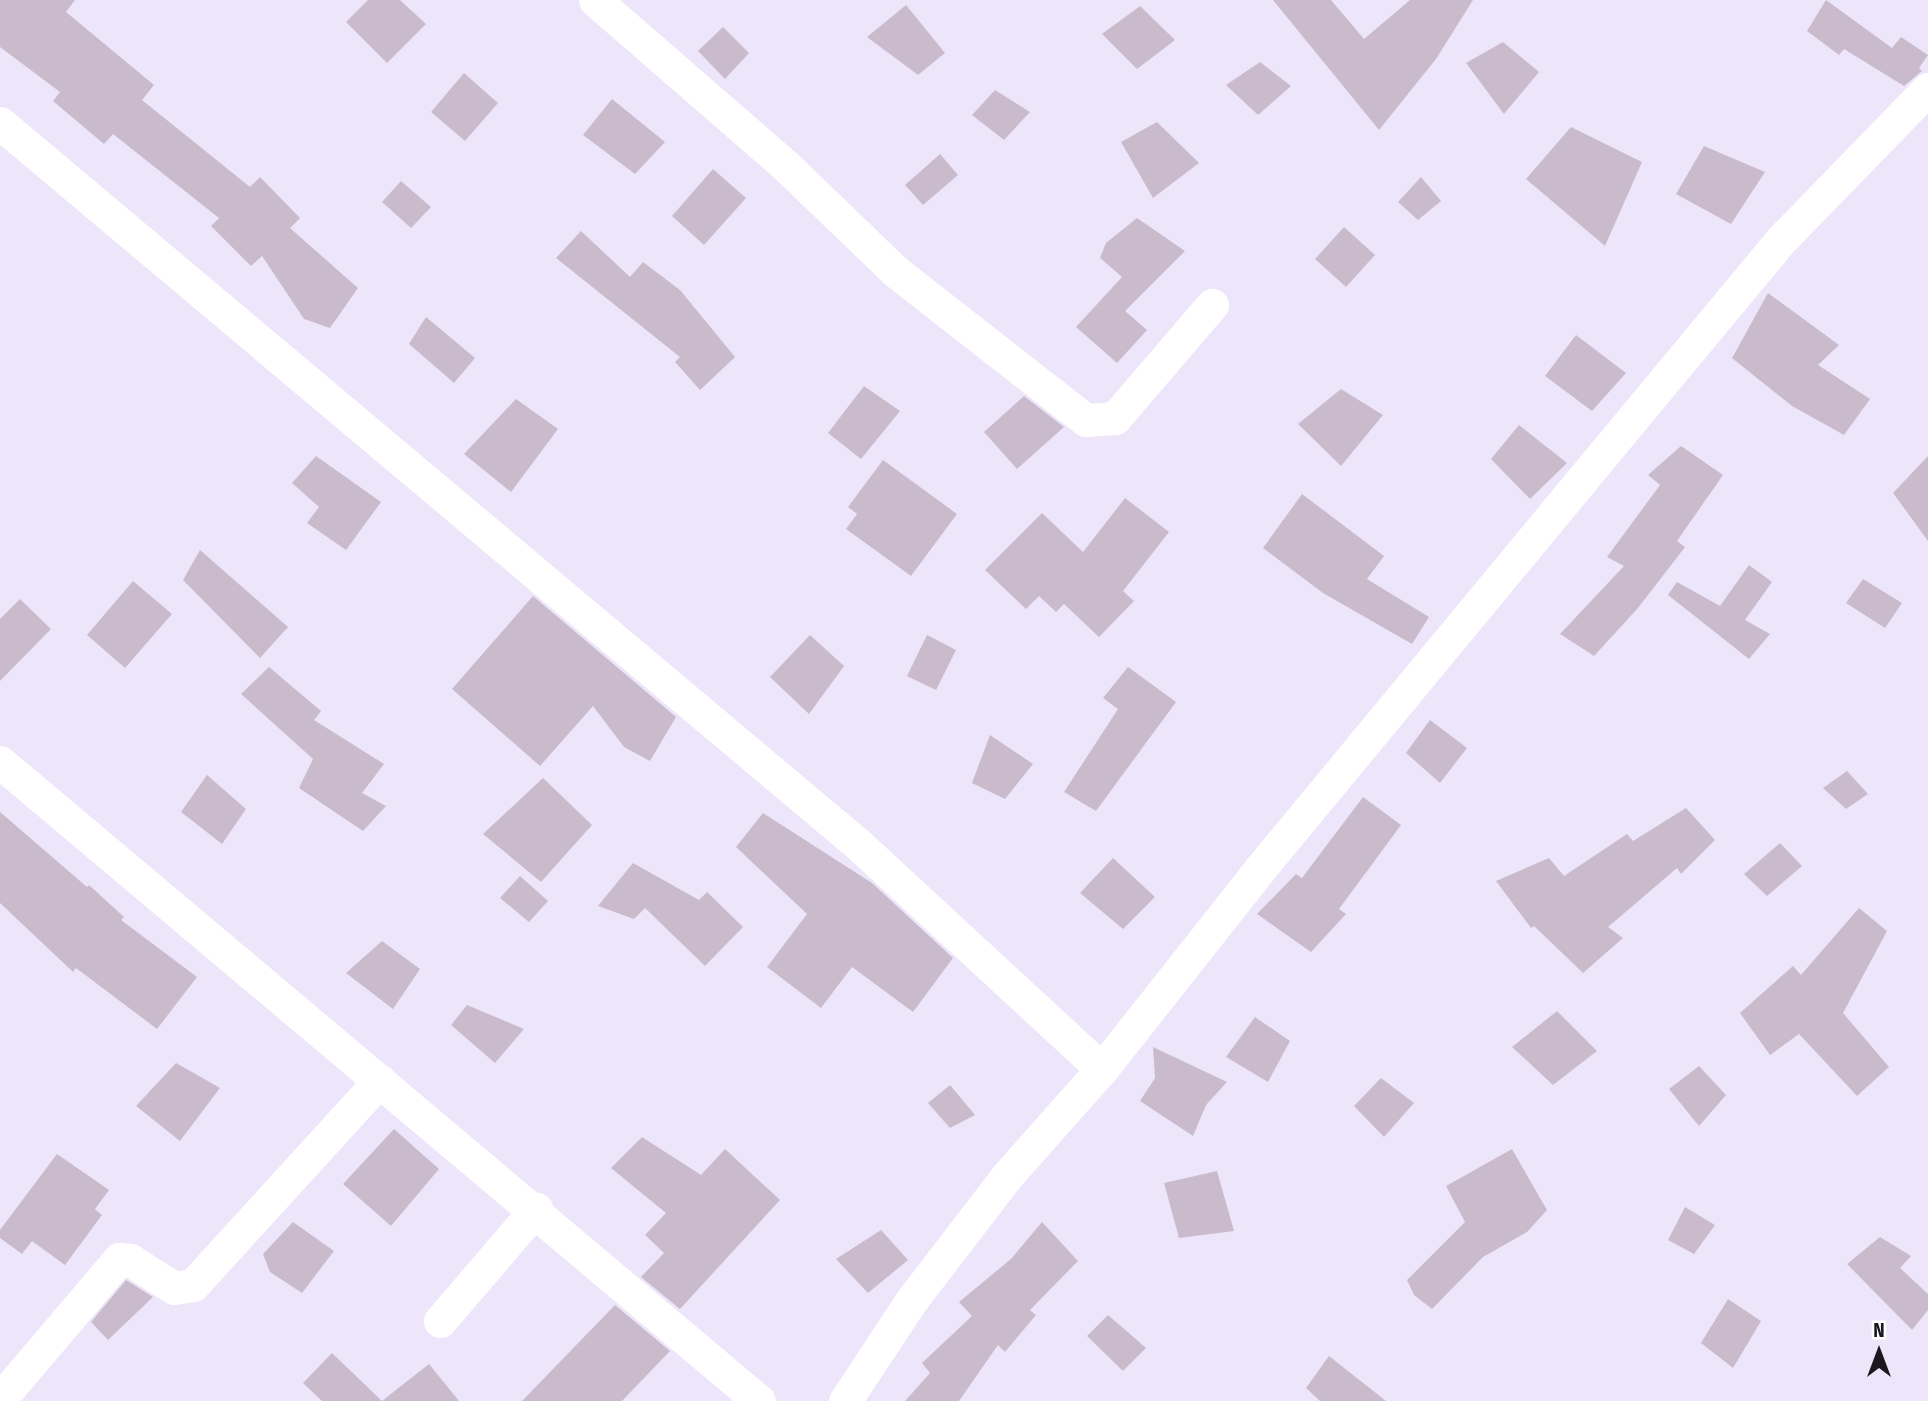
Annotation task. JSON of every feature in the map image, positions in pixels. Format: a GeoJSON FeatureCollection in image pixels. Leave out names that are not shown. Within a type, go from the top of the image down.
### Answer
{"type":"FeatureCollection","features":[{"type":"Feature","properties":{"kind":"street"},"geometry":{"type":"LineString","coordinates":[[595,0],[786,166],[895,271],[1086,420],[1115,418],[1212,305]]}},
{"type":"Feature","properties":{"kind":"street"},"geometry":{"type":"LineString","coordinates":[[845,1401],[911,1301],[998,1187],[1102,1069],[1259,870],[1780,241],[1928,89]]}},
{"type":"Feature","properties":{"kind":"street"},"geometry":{"type":"LineString","coordinates":[[0,123],[860,846],[1102,1069]]}},
{"type":"Feature","properties":{"kind":"street"},"geometry":{"type":"LineString","coordinates":[[0,761],[536,1209],[759,1401]]}},
{"type":"Feature","properties":{"kind":"street"},"geometry":{"type":"LineString","coordinates":[[0,1399],[119,1259],[130,1260],[174,1288],[193,1285],[380,1080]]}},
{"type":"Feature","properties":{"kind":"street"},"geometry":{"type":"LineString","coordinates":[[440,1321],[536,1209]]}},
{"type":"Feature","properties":{"kind":"building"},"geometry":{"type":"Polygon","coordinates":[[[0,0],[75,0],[66,12],[154,85],[142,100],[250,187],[260,177],[300,218],[290,228],[358,288],[330,328],[304,319],[262,256],[251,266],[211,226],[219,218],[113,134],[104,144],[53,101],[60,92],[0,47],[0,0]]]}},
{"type":"Feature","properties":{"kind":"building"},"geometry":{"type":"Polygon","coordinates":[[[368,0],[400,0],[426,24],[387,63],[346,22],[368,0]]]}},
{"type":"Feature","properties":{"kind":"building"},"geometry":{"type":"Polygon","coordinates":[[[1273,0],[1331,0],[1364,39],[1410,0],[1473,0],[1436,59],[1379,130],[1273,0]]]}},
{"type":"Feature","properties":{"kind":"building"},"geometry":{"type":"Polygon","coordinates":[[[1826,0],[1892,48],[1901,37],[1928,55],[1919,68],[1922,71],[1904,86],[1844,49],[1839,55],[1807,31],[1826,0]]]}},
{"type":"Feature","properties":{"kind":"building"},"geometry":{"type":"Polygon","coordinates":[[[906,5],[945,53],[918,75],[867,37],[906,5]]]}},
{"type":"Feature","properties":{"kind":"building"},"geometry":{"type":"Polygon","coordinates":[[[1140,6],[1175,40],[1137,69],[1102,34],[1140,6]]]}},
{"type":"Feature","properties":{"kind":"building"},"geometry":{"type":"Polygon","coordinates":[[[723,27],[749,53],[725,79],[698,51],[723,27]]]}},
{"type":"Feature","properties":{"kind":"building"},"geometry":{"type":"Polygon","coordinates":[[[1503,42],[1539,72],[1504,114],[1466,63],[1503,42]]]}},
{"type":"Feature","properties":{"kind":"building"},"geometry":{"type":"Polygon","coordinates":[[[1260,62],[1291,86],[1258,115],[1226,85],[1260,62]]]}},
{"type":"Feature","properties":{"kind":"building"},"geometry":{"type":"Polygon","coordinates":[[[464,73],[498,103],[465,141],[431,112],[464,73]]]}},
{"type":"Feature","properties":{"kind":"building"},"geometry":{"type":"Polygon","coordinates":[[[995,90],[1030,112],[1004,140],[972,115],[995,90]]]}},
{"type":"Feature","properties":{"kind":"building"},"geometry":{"type":"Polygon","coordinates":[[[612,99],[665,142],[635,174],[583,135],[612,99]]]}},
{"type":"Feature","properties":{"kind":"building"},"geometry":{"type":"Polygon","coordinates":[[[1157,122],[1199,163],[1153,198],[1121,142],[1157,122]]]}},
{"type":"Feature","properties":{"kind":"building"},"geometry":{"type":"Polygon","coordinates":[[[1571,127],[1642,162],[1605,246],[1526,179],[1571,127]]]}},
{"type":"Feature","properties":{"kind":"building"},"geometry":{"type":"Polygon","coordinates":[[[1704,146],[1765,172],[1731,224],[1676,194],[1704,146]]]}},
{"type":"Feature","properties":{"kind":"building"},"geometry":{"type":"Polygon","coordinates":[[[940,154],[958,175],[923,205],[905,185],[940,154]]]}},
{"type":"Feature","properties":{"kind":"building"},"geometry":{"type":"Polygon","coordinates":[[[713,169],[746,198],[704,245],[672,216],[713,169]]]}},
{"type":"Feature","properties":{"kind":"building"},"geometry":{"type":"Polygon","coordinates":[[[1421,177],[1441,201],[1418,220],[1398,202],[1421,177]]]}},
{"type":"Feature","properties":{"kind":"building"},"geometry":{"type":"Polygon","coordinates":[[[401,181],[431,207],[411,228],[382,202],[401,181]]]}},
{"type":"Feature","properties":{"kind":"building"},"geometry":{"type":"Polygon","coordinates":[[[1137,218],[1185,251],[1125,311],[1147,330],[1117,363],[1076,327],[1122,277],[1100,258],[1106,243],[1137,218]]]}},
{"type":"Feature","properties":{"kind":"building"},"geometry":{"type":"Polygon","coordinates":[[[1344,227],[1375,255],[1346,287],[1315,259],[1344,227]]]}},
{"type":"Feature","properties":{"kind":"building"},"geometry":{"type":"Polygon","coordinates":[[[581,231],[630,277],[643,262],[680,290],[735,357],[700,390],[675,362],[680,357],[556,258],[581,231]]]}},
{"type":"Feature","properties":{"kind":"building"},"geometry":{"type":"Polygon","coordinates":[[[1768,293],[1839,345],[1818,365],[1870,399],[1844,435],[1792,406],[1732,358],[1768,293]]]}},
{"type":"Feature","properties":{"kind":"building"},"geometry":{"type":"Polygon","coordinates":[[[426,317],[475,358],[454,383],[409,344],[426,317]]]}},
{"type":"Feature","properties":{"kind":"building"},"geometry":{"type":"Polygon","coordinates":[[[1576,335],[1626,373],[1592,411],[1545,376],[1576,335]]]}},
{"type":"Feature","properties":{"kind":"building"},"geometry":{"type":"Polygon","coordinates":[[[864,386],[900,411],[861,459],[828,433],[864,386]]]}},
{"type":"Feature","properties":{"kind":"building"},"geometry":{"type":"Polygon","coordinates":[[[1341,389],[1383,415],[1341,466],[1298,424],[1341,389]]]}},
{"type":"Feature","properties":{"kind":"building"},"geometry":{"type":"Polygon","coordinates":[[[1024,396],[1064,427],[1017,469],[984,432],[1024,396]]]}},
{"type":"Feature","properties":{"kind":"building"},"geometry":{"type":"Polygon","coordinates":[[[516,399],[558,429],[511,492],[464,454],[516,399]]]}},
{"type":"Feature","properties":{"kind":"building"},"geometry":{"type":"Polygon","coordinates":[[[1519,425],[1567,463],[1530,499],[1491,459],[1519,425]]]}},
{"type":"Feature","properties":{"kind":"building"},"geometry":{"type":"Polygon","coordinates":[[[1681,446],[1723,475],[1677,541],[1685,547],[1638,608],[1594,656],[1560,634],[1624,566],[1607,557],[1660,485],[1648,475],[1681,446]]]}},
{"type":"Feature","properties":{"kind":"building"},"geometry":{"type":"Polygon","coordinates":[[[316,456],[381,502],[346,550],[307,523],[319,507],[292,483],[316,456]]]}},
{"type":"Feature","properties":{"kind":"building"},"geometry":{"type":"Polygon","coordinates":[[[1928,456],[1928,541],[1893,493],[1928,456]]]}},
{"type":"Feature","properties":{"kind":"building"},"geometry":{"type":"Polygon","coordinates":[[[883,460],[957,514],[911,576],[846,529],[857,514],[848,507],[883,460]]]}},
{"type":"Feature","properties":{"kind":"building"},"geometry":{"type":"Polygon","coordinates":[[[1302,494],[1384,556],[1367,579],[1429,617],[1412,644],[1323,593],[1263,548],[1302,494]]]}},
{"type":"Feature","properties":{"kind":"building"},"geometry":{"type":"Polygon","coordinates":[[[1125,498],[1169,532],[1123,591],[1134,601],[1099,637],[1064,604],[1056,612],[1039,596],[1026,609],[985,570],[1042,513],[1083,552],[1125,498]]]}},
{"type":"Feature","properties":{"kind":"building"},"geometry":{"type":"Polygon","coordinates":[[[200,550],[288,627],[260,658],[183,580],[200,550]]]}},
{"type":"Feature","properties":{"kind":"building"},"geometry":{"type":"Polygon","coordinates":[[[1749,565],[1772,582],[1745,620],[1770,634],[1749,659],[1668,595],[1677,582],[1720,606],[1749,565]]]}},
{"type":"Feature","properties":{"kind":"building"},"geometry":{"type":"Polygon","coordinates":[[[1863,579],[1902,603],[1885,628],[1846,603],[1863,579]]]}},
{"type":"Feature","properties":{"kind":"building"},"geometry":{"type":"Polygon","coordinates":[[[133,581],[172,614],[125,668],[87,635],[133,581]]]}},
{"type":"Feature","properties":{"kind":"building"},"geometry":{"type":"Polygon","coordinates":[[[533,596],[676,717],[650,761],[624,747],[593,706],[540,766],[452,689],[533,596]]]}},
{"type":"Feature","properties":{"kind":"building"},"geometry":{"type":"Polygon","coordinates":[[[20,599],[51,629],[0,681],[0,619],[20,599]]]}},
{"type":"Feature","properties":{"kind":"building"},"geometry":{"type":"Polygon","coordinates":[[[810,635],[844,666],[809,714],[770,677],[810,635]]]}},
{"type":"Feature","properties":{"kind":"building"},"geometry":{"type":"Polygon","coordinates":[[[927,635],[956,650],[936,690],[907,676],[927,635]]]}},
{"type":"Feature","properties":{"kind":"building"},"geometry":{"type":"Polygon","coordinates":[[[269,667],[321,711],[314,720],[384,764],[362,793],[386,806],[363,831],[299,788],[313,759],[241,694],[269,667]]]}},
{"type":"Feature","properties":{"kind":"building"},"geometry":{"type":"Polygon","coordinates":[[[1128,667],[1176,702],[1096,811],[1064,792],[1118,709],[1103,698],[1128,667]]]}},
{"type":"Feature","properties":{"kind":"building"},"geometry":{"type":"Polygon","coordinates":[[[1430,720],[1467,748],[1440,783],[1406,753],[1430,720]]]}},
{"type":"Feature","properties":{"kind":"building"},"geometry":{"type":"Polygon","coordinates":[[[990,735],[1033,764],[1005,799],[972,783],[990,735]]]}},
{"type":"Feature","properties":{"kind":"building"},"geometry":{"type":"Polygon","coordinates":[[[1847,771],[1868,794],[1846,809],[1823,788],[1847,771]]]}},
{"type":"Feature","properties":{"kind":"building"},"geometry":{"type":"Polygon","coordinates":[[[207,775],[246,809],[222,844],[181,812],[207,775]]]}},
{"type":"Feature","properties":{"kind":"building"},"geometry":{"type":"Polygon","coordinates":[[[543,778],[592,825],[541,882],[483,834],[543,778]]]}},
{"type":"Feature","properties":{"kind":"building"},"geometry":{"type":"Polygon","coordinates":[[[1363,797],[1401,825],[1339,909],[1346,914],[1311,952],[1257,914],[1296,874],[1302,878],[1363,797]]]}},
{"type":"Feature","properties":{"kind":"building"},"geometry":{"type":"Polygon","coordinates":[[[1686,808],[1715,840],[1681,874],[1677,868],[1608,927],[1623,938],[1583,973],[1534,926],[1531,928],[1496,881],[1549,858],[1564,876],[1627,834],[1633,841],[1686,808]]]}},
{"type":"Feature","properties":{"kind":"building"},"geometry":{"type":"Polygon","coordinates":[[[0,812],[87,887],[89,885],[124,917],[121,920],[197,977],[157,1029],[76,968],[73,972],[0,903],[0,812]]]}},
{"type":"Feature","properties":{"kind":"building"},"geometry":{"type":"Polygon","coordinates":[[[763,813],[872,883],[953,958],[913,1012],[852,967],[821,1008],[767,967],[807,914],[736,847],[763,813]]]}},
{"type":"Feature","properties":{"kind":"building"},"geometry":{"type":"Polygon","coordinates":[[[1780,843],[1802,866],[1767,896],[1744,874],[1780,843]]]}},
{"type":"Feature","properties":{"kind":"building"},"geometry":{"type":"Polygon","coordinates":[[[1113,858],[1155,897],[1123,929],[1080,893],[1113,858]]]}},
{"type":"Feature","properties":{"kind":"building"},"geometry":{"type":"Polygon","coordinates":[[[633,863],[699,900],[707,892],[743,927],[705,966],[645,908],[634,919],[598,906],[633,863]]]}},
{"type":"Feature","properties":{"kind":"building"},"geometry":{"type":"Polygon","coordinates":[[[520,876],[548,901],[529,922],[500,898],[520,876]]]}},
{"type":"Feature","properties":{"kind":"building"},"geometry":{"type":"Polygon","coordinates":[[[1859,908],[1887,931],[1843,1013],[1889,1067],[1857,1096],[1799,1034],[1770,1055],[1740,1013],[1793,966],[1801,975],[1859,908]]]}},
{"type":"Feature","properties":{"kind":"building"},"geometry":{"type":"Polygon","coordinates":[[[382,941],[420,969],[393,1009],[346,973],[382,941]]]}},
{"type":"Feature","properties":{"kind":"building"},"geometry":{"type":"Polygon","coordinates":[[[467,1005],[524,1029],[495,1063],[451,1025],[467,1005]]]}},
{"type":"Feature","properties":{"kind":"building"},"geometry":{"type":"Polygon","coordinates":[[[1557,1011],[1597,1051],[1553,1085],[1512,1047],[1557,1011]]]}},
{"type":"Feature","properties":{"kind":"building"},"geometry":{"type":"Polygon","coordinates":[[[1255,1017],[1290,1041],[1268,1082],[1226,1057],[1255,1017]]]}},
{"type":"Feature","properties":{"kind":"building"},"geometry":{"type":"Polygon","coordinates":[[[1153,1047],[1227,1082],[1206,1105],[1193,1136],[1140,1101],[1155,1078],[1153,1047]]]}},
{"type":"Feature","properties":{"kind":"building"},"geometry":{"type":"Polygon","coordinates":[[[176,1063],[220,1088],[180,1141],[136,1106],[176,1063]]]}},
{"type":"Feature","properties":{"kind":"building"},"geometry":{"type":"Polygon","coordinates":[[[1699,1066],[1726,1095],[1699,1126],[1669,1089],[1699,1066]]]}},
{"type":"Feature","properties":{"kind":"building"},"geometry":{"type":"Polygon","coordinates":[[[1381,1078],[1414,1103],[1384,1137],[1354,1106],[1381,1078]]]}},
{"type":"Feature","properties":{"kind":"building"},"geometry":{"type":"Polygon","coordinates":[[[950,1085],[975,1115],[950,1128],[928,1103],[950,1085]]]}},
{"type":"Feature","properties":{"kind":"building"},"geometry":{"type":"Polygon","coordinates":[[[394,1129],[439,1169],[391,1226],[343,1184],[394,1129]]]}},
{"type":"Feature","properties":{"kind":"building"},"geometry":{"type":"Polygon","coordinates":[[[642,1137],[701,1175],[725,1149],[780,1200],[680,1309],[641,1277],[664,1253],[645,1235],[666,1213],[611,1168],[642,1137]]]}},
{"type":"Feature","properties":{"kind":"building"},"geometry":{"type":"Polygon","coordinates":[[[1512,1149],[1547,1210],[1527,1232],[1483,1257],[1432,1309],[1414,1295],[1407,1280],[1465,1222],[1446,1186],[1512,1149]]]}},
{"type":"Feature","properties":{"kind":"building"},"geometry":{"type":"Polygon","coordinates":[[[57,1154],[109,1190],[95,1209],[102,1215],[65,1265],[32,1241],[22,1254],[0,1238],[0,1230],[57,1154]]]}},
{"type":"Feature","properties":{"kind":"building"},"geometry":{"type":"Polygon","coordinates":[[[1217,1171],[1234,1231],[1179,1238],[1164,1183],[1217,1171]]]}},
{"type":"Feature","properties":{"kind":"building"},"geometry":{"type":"Polygon","coordinates":[[[1685,1207],[1715,1225],[1694,1254],[1668,1240],[1685,1207]]]}},
{"type":"Feature","properties":{"kind":"building"},"geometry":{"type":"Polygon","coordinates":[[[293,1222],[334,1251],[302,1293],[270,1272],[263,1254],[293,1222]]]}},
{"type":"Feature","properties":{"kind":"building"},"geometry":{"type":"Polygon","coordinates":[[[1042,1222],[1078,1261],[1030,1310],[1036,1315],[1005,1352],[998,1345],[959,1401],[905,1401],[930,1373],[922,1363],[972,1316],[959,1302],[1011,1259],[1042,1222]]]}},
{"type":"Feature","properties":{"kind":"building"},"geometry":{"type":"Polygon","coordinates":[[[881,1230],[908,1260],[868,1293],[836,1259],[881,1230]]]}},
{"type":"Feature","properties":{"kind":"building"},"geometry":{"type":"Polygon","coordinates":[[[1880,1237],[1911,1256],[1900,1268],[1928,1294],[1928,1310],[1912,1330],[1847,1264],[1880,1237]]]}},
{"type":"Feature","properties":{"kind":"building"},"geometry":{"type":"Polygon","coordinates":[[[126,1280],[153,1297],[108,1340],[91,1322],[126,1280]]]}},
{"type":"Feature","properties":{"kind":"building"},"geometry":{"type":"Polygon","coordinates":[[[1728,1299],[1761,1321],[1733,1368],[1701,1343],[1728,1299]]]}},
{"type":"Feature","properties":{"kind":"building"},"geometry":{"type":"Polygon","coordinates":[[[615,1305],[670,1351],[622,1401],[522,1401],[615,1305]]]}},
{"type":"Feature","properties":{"kind":"building"},"geometry":{"type":"Polygon","coordinates":[[[1108,1315],[1146,1348],[1123,1371],[1087,1336],[1108,1315]]]}},
{"type":"Feature","properties":{"kind":"building"},"geometry":{"type":"Polygon","coordinates":[[[332,1353],[382,1401],[322,1401],[303,1383],[332,1353]]]}},
{"type":"Feature","properties":{"kind":"building"},"geometry":{"type":"Polygon","coordinates":[[[1329,1356],[1386,1401],[1320,1401],[1306,1388],[1329,1356]]]}},
{"type":"Feature","properties":{"kind":"building"},"geometry":{"type":"Polygon","coordinates":[[[429,1364],[459,1401],[382,1401],[429,1364]]]}}]}
